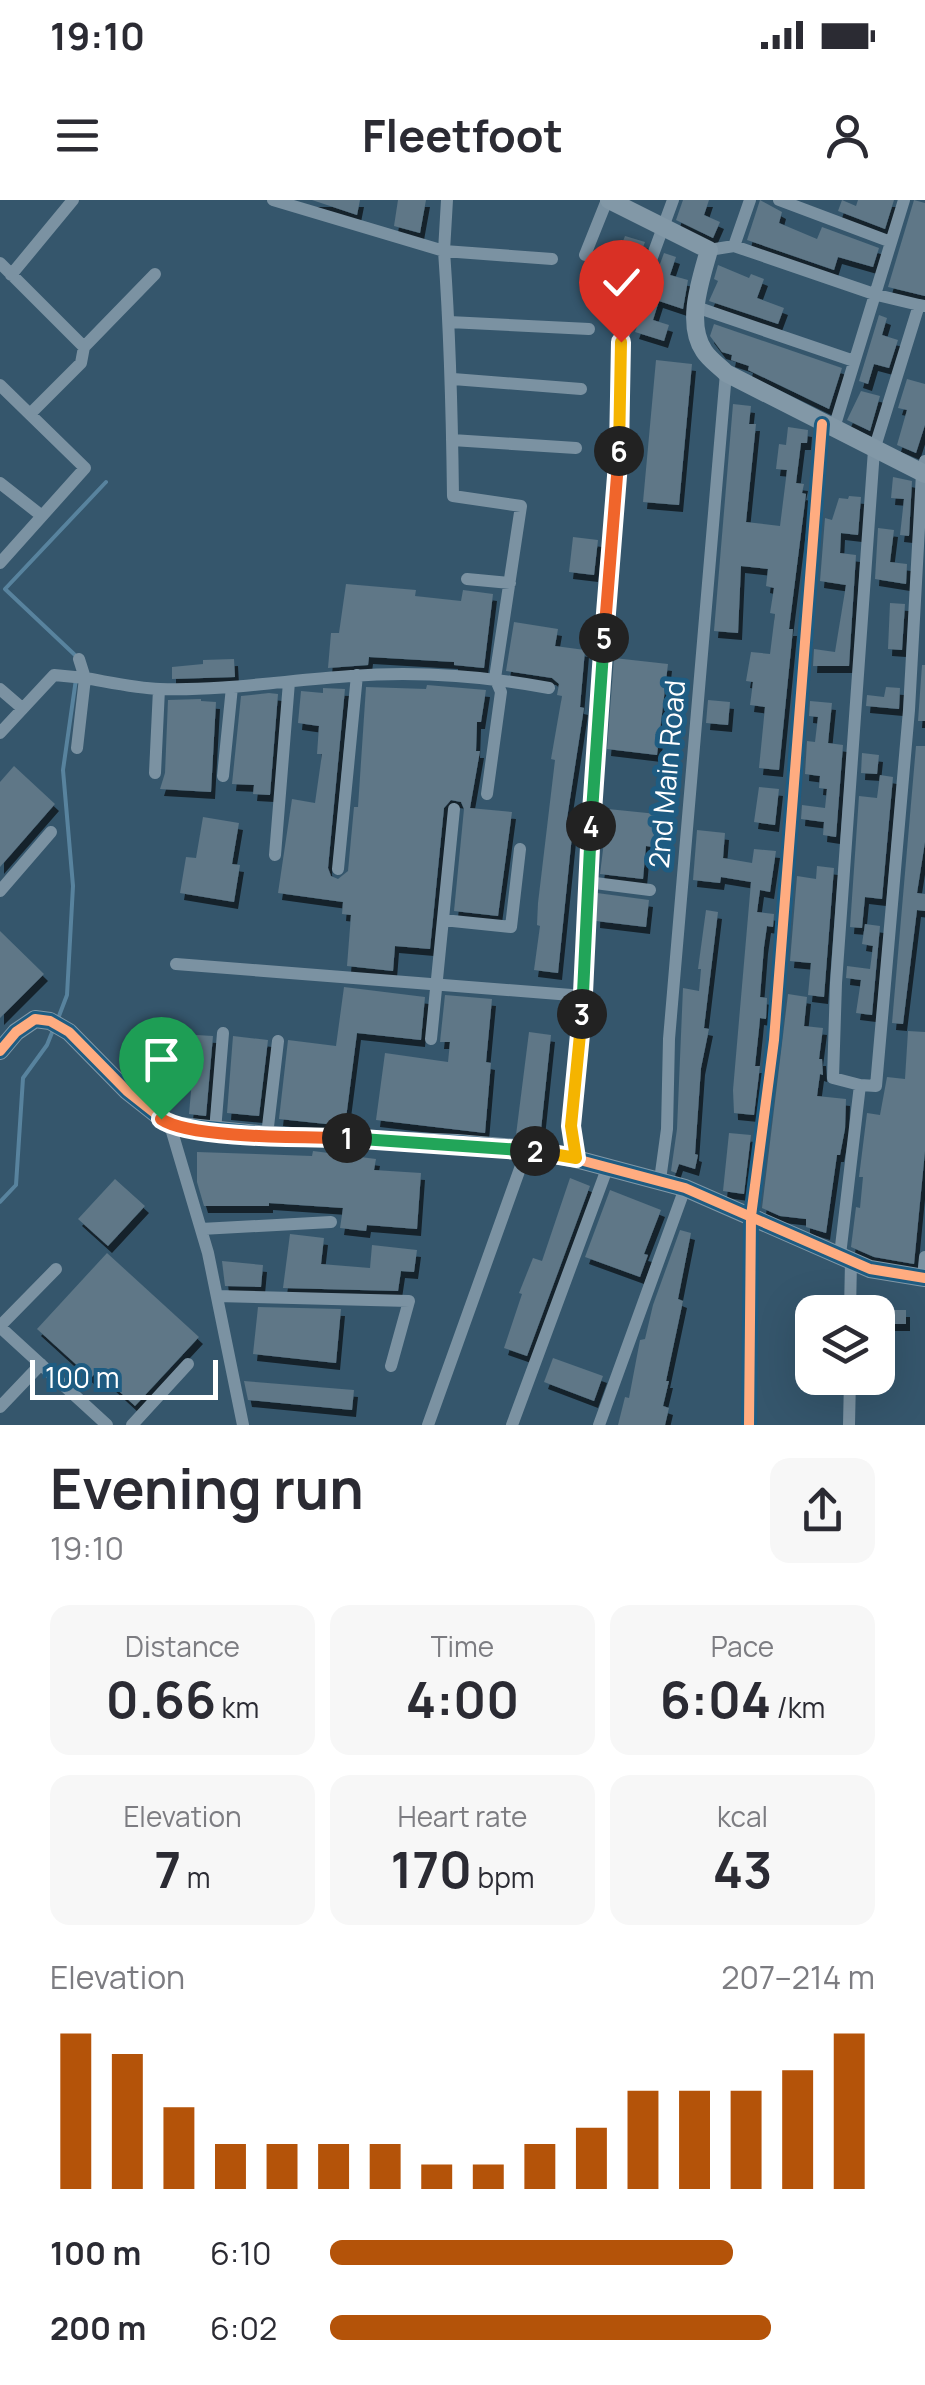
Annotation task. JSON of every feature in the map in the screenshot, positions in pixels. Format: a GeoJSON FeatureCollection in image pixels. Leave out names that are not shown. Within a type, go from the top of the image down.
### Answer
{"type":"FeatureCollection","features":[{"type":"Feature","properties":{"kind":"street"},"geometry":{"type":"LineString","coordinates":[[12,274],[74,200]]}},
{"type":"Feature","properties":{"kind":"street"},"geometry":{"type":"LineString","coordinates":[[273,200],[444,251],[552,259]]}},
{"type":"Feature","properties":{"kind":"street"},"geometry":{"type":"LineString","coordinates":[[446,200],[444,251],[453,379],[449,429],[453,496],[521,506],[495,678],[501,692],[487,794]]}},
{"type":"Feature","properties":{"kind":"street"},"geometry":{"type":"LineString","coordinates":[[585,255],[608,200],[709,250],[734,246],[877,295],[922,306],[874,450],[836,983],[833,1078],[876,1086],[909,710],[924,469],[874,450],[726,373],[702,349],[696,308],[709,250]]}},
{"type":"Feature","properties":{"kind":"street"},"geometry":{"type":"LineString","coordinates":[[576,1158],[571,1126],[584,996],[587,882],[619,457],[621,342],[673,200]]}},
{"type":"Feature","properties":{"kind":"street"},"geometry":{"type":"LineString","coordinates":[[734,246],[750,200]]}},
{"type":"Feature","properties":{"kind":"street"},"geometry":{"type":"LineString","coordinates":[[779,200],[891,242]]}},
{"type":"Feature","properties":{"kind":"street"},"geometry":{"type":"LineString","coordinates":[[749,1425],[751,1216],[774,1040],[828,426],[877,295],[904,200]]}},
{"type":"Feature","properties":{"kind":"street"},"geometry":{"type":"LineString","coordinates":[[0,263],[84,346]]}},
{"type":"Feature","properties":{"kind":"street"},"geometry":{"type":"LineString","coordinates":[[30,414],[81,363],[84,346],[155,274]]}},
{"type":"Feature","properties":{"kind":"street"},"geometry":{"type":"LineString","coordinates":[[696,308],[854,360]]}},
{"type":"Feature","properties":{"kind":"street"},"geometry":{"type":"LineString","coordinates":[[449,322],[589,329]]}},
{"type":"Feature","properties":{"kind":"street","name":"2nd Main Road"},"geometry":{"type":"LineString","coordinates":[[660,1180],[667,1129],[670,1020],[726,373]]}},
{"type":"Feature","properties":{"kind":"street"},"geometry":{"type":"LineString","coordinates":[[453,379],[581,389]]}},
{"type":"Feature","properties":{"kind":"street"},"geometry":{"type":"LineString","coordinates":[[0,385],[85,468],[0,563]]}},
{"type":"Feature","properties":{"kind":"street"},"geometry":{"type":"LineString","coordinates":[[452,440],[576,448]]}},
{"type":"Feature","properties":{"kind":"street"},"geometry":{"type":"LineString","coordinates":[[0,483],[42,516]]}},
{"type":"Feature","properties":{"kind":"street"},"geometry":{"type":"LineString","coordinates":[[467,579],[510,583]]}},
{"type":"Feature","properties":{"kind":"street"},"geometry":{"type":"LineString","coordinates":[[76,748],[84,678],[79,659]]}},
{"type":"Feature","properties":{"kind":"street"},"geometry":{"type":"LineString","coordinates":[[0,733],[54,675],[158,689],[232,687],[356,675],[430,674],[495,678],[549,688]]}},
{"type":"Feature","properties":{"kind":"street"},"geometry":{"type":"LineString","coordinates":[[338,869],[356,675]]}},
{"type":"Feature","properties":{"kind":"street"},"geometry":{"type":"LineString","coordinates":[[275,855],[288,682]]}},
{"type":"Feature","properties":{"kind":"street"},"geometry":{"type":"LineString","coordinates":[[223,776],[232,687]]}},
{"type":"Feature","properties":{"kind":"street"},"geometry":{"type":"LineString","coordinates":[[0,689],[22,708]]}},
{"type":"Feature","properties":{"kind":"street"},"geometry":{"type":"LineString","coordinates":[[155,773],[158,689]]}},
{"type":"Feature","properties":{"kind":"street"},"geometry":{"type":"LineString","coordinates":[[431,1039],[454,809]]}},
{"type":"Feature","properties":{"kind":"street"},"geometry":{"type":"LineString","coordinates":[[0,890],[51,832]]}},
{"type":"Feature","properties":{"kind":"street"},"geometry":{"type":"LineString","coordinates":[[442,920],[511,927],[520,848]]}},
{"type":"Feature","properties":{"kind":"street"},"geometry":{"type":"LineString","coordinates":[[587,882],[650,890]]}},
{"type":"Feature","properties":{"kind":"street"},"geometry":{"type":"LineString","coordinates":[[176,964],[584,996]]}},
{"type":"Feature","properties":{"kind":"street"},"geometry":{"type":"LineString","coordinates":[[0,1051],[16,1032],[35,1019],[56,1024],[127,1092],[170,1125],[268,1135],[527,1149],[576,1158],[685,1188],[870,1269],[924,1278],[925,1257]]}},
{"type":"Feature","properties":{"kind":"street"},"geometry":{"type":"LineString","coordinates":[[215,1131],[223,1034]]}},
{"type":"Feature","properties":{"kind":"street"},"geometry":{"type":"LineString","coordinates":[[268,1135],[278,1041]]}},
{"type":"Feature","properties":{"kind":"street"},"geometry":{"type":"LineString","coordinates":[[848,1295],[845,1258],[860,1085]]}},
{"type":"Feature","properties":{"kind":"street"},"geometry":{"type":"LineString","coordinates":[[170,1125],[201,1230],[243,1425]]}},
{"type":"Feature","properties":{"kind":"street"},"geometry":{"type":"LineString","coordinates":[[428,1425],[527,1149]]}},
{"type":"Feature","properties":{"kind":"street"},"geometry":{"type":"LineString","coordinates":[[512,1425],[608,1166]]}},
{"type":"Feature","properties":{"kind":"street"},"geometry":{"type":"LineString","coordinates":[[599,1425],[685,1188]]}},
{"type":"Feature","properties":{"kind":"street"},"geometry":{"type":"LineString","coordinates":[[201,1230],[331,1222]]}},
{"type":"Feature","properties":{"kind":"street"},"geometry":{"type":"LineString","coordinates":[[56,1269],[0,1327],[106,1425]]}},
{"type":"Feature","properties":{"kind":"street"},"geometry":{"type":"LineString","coordinates":[[217,1296],[408,1301],[390,1366]]}},
{"type":"Feature","properties":{"kind":"street"},"geometry":{"type":"LineString","coordinates":[[0,1407],[41,1364]]}},
{"type":"Feature","properties":{"kind":"street"},"geometry":{"type":"LineString","coordinates":[[132,1425],[188,1364]]}},
{"type":"Feature","properties":{"kind":"street"},"geometry":{"type":"LineString","coordinates":[[849,1425],[850,1395]]}},
{"type":"Feature","properties":{"kind":"building"},"geometry":{"type":"Polygon","coordinates":[[[312,200],[360,200],[357,215],[312,200]]]}},
{"type":"Feature","properties":{"kind":"building"},"geometry":{"type":"Polygon","coordinates":[[[398,200],[426,200],[420,233],[394,226],[398,200]]]}},
{"type":"Feature","properties":{"kind":"building"},"geometry":{"type":"Polygon","coordinates":[[[683,200],[709,200],[704,215],[720,222],[713,238],[676,220],[683,200]]]}},
{"type":"Feature","properties":{"kind":"building"},"geometry":{"type":"Polygon","coordinates":[[[760,200],[782,212],[779,223],[817,239],[822,227],[879,248],[873,267],[838,257],[834,270],[747,240],[760,200]]]}},
{"type":"Feature","properties":{"kind":"building"},"geometry":{"type":"Polygon","coordinates":[[[842,200],[856,206],[858,200],[894,200],[885,229],[838,211],[842,200]]]}},
{"type":"Feature","properties":{"kind":"building"},"geometry":{"type":"Polygon","coordinates":[[[914,200],[925,203],[925,296],[888,287],[914,200]]]}},
{"type":"Feature","properties":{"kind":"building"},"geometry":{"type":"Polygon","coordinates":[[[625,236],[645,242],[628,286],[608,280],[625,236]]]}},
{"type":"Feature","properties":{"kind":"building"},"geometry":{"type":"Polygon","coordinates":[[[664,253],[676,257],[670,275],[688,280],[683,309],[659,301],[653,320],[669,325],[664,341],[635,332],[664,253]]]}},
{"type":"Feature","properties":{"kind":"building"},"geometry":{"type":"Polygon","coordinates":[[[718,265],[749,278],[751,274],[764,279],[757,298],[784,308],[778,324],[709,301],[718,281],[714,279],[718,265]]]}},
{"type":"Feature","properties":{"kind":"building"},"geometry":{"type":"Polygon","coordinates":[[[879,315],[887,318],[882,335],[898,340],[889,368],[874,364],[868,384],[859,381],[879,315]]]}},
{"type":"Feature","properties":{"kind":"building"},"geometry":{"type":"Polygon","coordinates":[[[714,324],[842,368],[829,409],[731,360],[732,355],[722,352],[710,336],[714,324]]]}},
{"type":"Feature","properties":{"kind":"building"},"geometry":{"type":"Polygon","coordinates":[[[656,360],[692,364],[679,505],[643,502],[656,360]]]}},
{"type":"Feature","properties":{"kind":"building"},"geometry":{"type":"Polygon","coordinates":[[[907,379],[925,384],[925,425],[916,453],[897,445],[907,410],[898,408],[907,379]]]}},
{"type":"Feature","properties":{"kind":"building"},"geometry":{"type":"Polygon","coordinates":[[[861,391],[880,396],[870,431],[847,420],[861,391]]]}},
{"type":"Feature","properties":{"kind":"building"},"geometry":{"type":"Polygon","coordinates":[[[733,404],[751,406],[749,424],[756,424],[746,522],[780,526],[787,470],[776,469],[779,444],[786,445],[788,427],[808,430],[807,443],[801,443],[796,483],[804,484],[802,493],[806,494],[789,629],[793,629],[779,770],[759,768],[765,707],[750,705],[753,682],[746,681],[751,652],[770,654],[775,614],[770,613],[774,588],[766,586],[768,569],[741,566],[738,633],[714,631],[733,404]]]}},
{"type":"Feature","properties":{"kind":"building"},"geometry":{"type":"Polygon","coordinates":[[[893,477],[912,481],[909,536],[900,535],[904,499],[891,498],[893,477]]]}},
{"type":"Feature","properties":{"kind":"building"},"geometry":{"type":"Polygon","coordinates":[[[861,497],[858,535],[841,533],[840,553],[856,555],[849,666],[813,666],[814,649],[835,652],[846,585],[820,581],[825,518],[832,520],[839,498],[861,497]]]}},
{"type":"Feature","properties":{"kind":"building"},"geometry":{"type":"Polygon","coordinates":[[[878,528],[894,530],[890,562],[907,564],[906,584],[875,579],[878,528]]]}},
{"type":"Feature","properties":{"kind":"building"},"geometry":{"type":"Polygon","coordinates":[[[573,537],[598,540],[594,575],[569,572],[573,537]]]}},
{"type":"Feature","properties":{"kind":"building"},"geometry":{"type":"Polygon","coordinates":[[[346,584],[416,590],[415,596],[461,601],[463,590],[493,594],[484,668],[454,662],[369,657],[368,665],[328,668],[331,633],[339,633],[346,584]]]}},
{"type":"Feature","properties":{"kind":"building"},"geometry":{"type":"Polygon","coordinates":[[[890,603],[905,604],[902,650],[888,649],[890,603]]]}},
{"type":"Feature","properties":{"kind":"building"},"geometry":{"type":"Polygon","coordinates":[[[514,622],[558,629],[555,646],[585,650],[580,707],[584,708],[566,825],[573,826],[558,973],[534,970],[555,760],[551,759],[562,696],[557,695],[559,684],[552,678],[506,671],[514,622]]]}},
{"type":"Feature","properties":{"kind":"building"},"geometry":{"type":"Polygon","coordinates":[[[614,658],[668,664],[657,755],[607,749],[614,658]]]}},
{"type":"Feature","properties":{"kind":"building"},"geometry":{"type":"Polygon","coordinates":[[[234,659],[235,677],[172,679],[172,667],[234,659]]]}},
{"type":"Feature","properties":{"kind":"building"},"geometry":{"type":"Polygon","coordinates":[[[922,665],[925,721],[918,721],[922,665]]]}},
{"type":"Feature","properties":{"kind":"building"},"geometry":{"type":"Polygon","coordinates":[[[427,685],[486,690],[481,722],[477,722],[476,751],[480,751],[470,808],[512,812],[498,916],[454,911],[464,809],[461,802],[451,800],[444,808],[430,949],[395,946],[393,971],[347,966],[351,915],[342,914],[343,902],[278,893],[292,799],[315,803],[322,754],[317,754],[319,726],[298,723],[301,691],[345,689],[328,868],[331,876],[338,879],[348,871],[354,807],[358,807],[366,687],[426,689],[427,685]]]}},
{"type":"Feature","properties":{"kind":"building"},"geometry":{"type":"Polygon","coordinates":[[[886,687],[900,688],[899,709],[866,706],[867,695],[884,697],[886,687]]]}},
{"type":"Feature","properties":{"kind":"building"},"geometry":{"type":"Polygon","coordinates":[[[278,694],[270,795],[253,794],[254,785],[232,784],[241,696],[278,694]]]}},
{"type":"Feature","properties":{"kind":"building"},"geometry":{"type":"Polygon","coordinates":[[[168,700],[216,702],[211,792],[160,789],[165,773],[168,700]]]}},
{"type":"Feature","properties":{"kind":"building"},"geometry":{"type":"Polygon","coordinates":[[[708,700],[730,702],[728,725],[706,723],[708,700]]]}},
{"type":"Feature","properties":{"kind":"building"},"geometry":{"type":"Polygon","coordinates":[[[810,701],[832,703],[828,743],[843,745],[836,837],[823,835],[824,822],[801,819],[802,805],[825,808],[827,789],[819,788],[820,776],[805,774],[807,741],[815,742],[818,717],[809,716],[810,701]]]}},
{"type":"Feature","properties":{"kind":"building"},"geometry":{"type":"Polygon","coordinates":[[[916,746],[925,746],[925,842],[917,893],[925,894],[925,911],[917,910],[903,1024],[892,1023],[916,746]]]}},
{"type":"Feature","properties":{"kind":"building"},"geometry":{"type":"Polygon","coordinates":[[[862,753],[879,755],[877,774],[861,773],[862,753]]]}},
{"type":"Feature","properties":{"kind":"building"},"geometry":{"type":"Polygon","coordinates":[[[14,766],[55,804],[0,867],[0,782],[14,766]]]}},
{"type":"Feature","properties":{"kind":"building"},"geometry":{"type":"Polygon","coordinates":[[[880,775],[893,777],[882,899],[865,897],[862,928],[850,927],[859,796],[877,798],[880,775]]]}},
{"type":"Feature","properties":{"kind":"building"},"geometry":{"type":"Polygon","coordinates":[[[759,787],[779,789],[775,825],[754,822],[759,787]]]}},
{"type":"Feature","properties":{"kind":"building"},"geometry":{"type":"Polygon","coordinates":[[[608,809],[657,814],[653,847],[646,846],[643,879],[600,874],[608,809]]]}},
{"type":"Feature","properties":{"kind":"building"},"geometry":{"type":"Polygon","coordinates":[[[203,817],[239,823],[232,864],[240,865],[234,902],[180,893],[186,857],[196,858],[203,817]]]}},
{"type":"Feature","properties":{"kind":"building"},"geometry":{"type":"Polygon","coordinates":[[[697,830],[725,833],[723,858],[752,863],[754,849],[776,851],[770,892],[760,890],[757,912],[774,914],[773,927],[767,926],[764,947],[760,997],[767,998],[766,1019],[760,1018],[754,1115],[734,1113],[733,1090],[751,882],[721,877],[720,883],[693,880],[697,830]]]}},
{"type":"Feature","properties":{"kind":"building"},"geometry":{"type":"Polygon","coordinates":[[[817,866],[834,868],[824,997],[808,995],[811,963],[790,961],[797,876],[816,879],[817,866]]]}},
{"type":"Feature","properties":{"kind":"building"},"geometry":{"type":"Polygon","coordinates":[[[597,893],[649,900],[646,927],[596,921],[597,893]]]}},
{"type":"Feature","properties":{"kind":"building"},"geometry":{"type":"Polygon","coordinates":[[[706,910],[718,912],[704,1028],[709,1029],[701,1068],[695,1154],[698,1155],[695,1169],[679,1164],[676,1173],[671,1171],[677,1129],[683,988],[699,991],[706,910]]]}},
{"type":"Feature","properties":{"kind":"building"},"geometry":{"type":"Polygon","coordinates":[[[865,924],[880,926],[872,1015],[856,1013],[861,980],[846,978],[847,966],[870,969],[873,946],[862,944],[865,924]]]}},
{"type":"Feature","properties":{"kind":"building"},"geometry":{"type":"Polygon","coordinates":[[[0,931],[44,974],[0,1018],[0,931]]]}},
{"type":"Feature","properties":{"kind":"building"},"geometry":{"type":"Polygon","coordinates":[[[344,987],[425,997],[421,1040],[357,1033],[345,1126],[279,1119],[288,1040],[336,1046],[344,987]]]}},
{"type":"Feature","properties":{"kind":"building"},"geometry":{"type":"Polygon","coordinates":[[[788,994],[807,997],[804,1026],[823,1028],[819,1059],[823,1075],[820,1074],[817,1096],[846,1099],[845,1129],[837,1155],[826,1233],[806,1227],[806,1219],[780,1216],[762,1208],[788,994]]]}},
{"type":"Feature","properties":{"kind":"building"},"geometry":{"type":"Polygon","coordinates":[[[445,995],[492,999],[485,1133],[376,1120],[385,1053],[448,1062],[450,1042],[440,1042],[445,995]]]}},
{"type":"Feature","properties":{"kind":"building"},"geometry":{"type":"Polygon","coordinates":[[[908,1031],[925,1032],[925,1151],[914,1264],[874,1257],[851,1247],[856,1207],[860,1208],[863,1177],[859,1177],[867,1113],[880,1115],[887,1077],[905,1079],[908,1031]]]}},
{"type":"Feature","properties":{"kind":"building"},"geometry":{"type":"Polygon","coordinates":[[[529,1032],[551,1035],[540,1139],[516,1135],[529,1032]]]}},
{"type":"Feature","properties":{"kind":"building"},"geometry":{"type":"Polygon","coordinates":[[[196,1035],[213,1036],[206,1116],[189,1114],[196,1035]]]}},
{"type":"Feature","properties":{"kind":"building"},"geometry":{"type":"Polygon","coordinates":[[[233,1036],[268,1040],[259,1116],[227,1113],[233,1036]]]}},
{"type":"Feature","properties":{"kind":"building"},"geometry":{"type":"Polygon","coordinates":[[[729,1133],[751,1135],[744,1194],[723,1191],[729,1133]]]}},
{"type":"Feature","properties":{"kind":"building"},"geometry":{"type":"Polygon","coordinates":[[[313,1151],[376,1159],[374,1170],[421,1173],[417,1229],[367,1225],[366,1231],[340,1228],[343,1208],[269,1203],[204,1206],[197,1182],[197,1152],[312,1156],[313,1151]]]}},
{"type":"Feature","properties":{"kind":"building"},"geometry":{"type":"Polygon","coordinates":[[[570,1178],[590,1186],[527,1356],[504,1348],[522,1294],[519,1293],[533,1258],[542,1261],[570,1178]]]}},
{"type":"Feature","properties":{"kind":"building"},"geometry":{"type":"Polygon","coordinates":[[[115,1179],[145,1206],[108,1246],[78,1219],[115,1179]]]}},
{"type":"Feature","properties":{"kind":"building"},"geometry":{"type":"Polygon","coordinates":[[[610,1190],[661,1210],[644,1254],[648,1255],[640,1277],[585,1257],[610,1190]]]}},
{"type":"Feature","properties":{"kind":"building"},"geometry":{"type":"Polygon","coordinates":[[[680,1230],[691,1233],[678,1299],[683,1301],[666,1381],[663,1406],[669,1408],[665,1425],[618,1425],[625,1397],[629,1398],[640,1340],[645,1339],[680,1230]]]}},
{"type":"Feature","properties":{"kind":"building"},"geometry":{"type":"Polygon","coordinates":[[[290,1234],[324,1238],[321,1264],[370,1268],[372,1245],[417,1250],[414,1272],[401,1271],[398,1291],[283,1288],[290,1234]]]}},
{"type":"Feature","properties":{"kind":"building"},"geometry":{"type":"Polygon","coordinates":[[[107,1253],[199,1337],[135,1406],[97,1371],[91,1378],[37,1329],[107,1253]]]}},
{"type":"Feature","properties":{"kind":"building"},"geometry":{"type":"Polygon","coordinates":[[[222,1261],[263,1265],[261,1287],[225,1286],[222,1261]]]}},
{"type":"Feature","properties":{"kind":"building"},"geometry":{"type":"Polygon","coordinates":[[[258,1307],[341,1309],[336,1363],[253,1354],[258,1307]]]}},
{"type":"Feature","properties":{"kind":"building"},"geometry":{"type":"Polygon","coordinates":[[[895,1310],[906,1310],[906,1324],[895,1324],[895,1310]]]}},
{"type":"Feature","properties":{"kind":"building"},"geometry":{"type":"Polygon","coordinates":[[[553,1358],[603,1376],[594,1401],[544,1382],[553,1358]]]}},
{"type":"Feature","properties":{"kind":"building"},"geometry":{"type":"Polygon","coordinates":[[[244,1381],[354,1390],[352,1410],[248,1400],[244,1381]]]}},
{"type":"Feature","properties":{"kind":"waterway"},"geometry":{"type":"LineString","coordinates":[[76,656],[5,589],[106,482]]}},
{"type":"Feature","properties":{"kind":"waterway"},"geometry":{"type":"LineString","coordinates":[[59,1016],[67,995],[73,886],[63,770],[76,679]]}},
{"type":"Feature","properties":{"kind":"waterway"},"geometry":{"type":"LineString","coordinates":[[0,1202],[16,1185],[23,1078],[53,1030]]}},
{"type":"Feature","properties":{"kind":"cycle path"},"geometry":{"type":"LineString","coordinates":[[749,1425],[751,1216],[774,1040],[822,424]]}},
{"type":"Feature","properties":{"kind":"cycle path"},"geometry":{"type":"LineString","coordinates":[[0,1051],[16,1032],[35,1019],[50,1021],[69,1032],[127,1091],[170,1125],[267,1135],[527,1149],[685,1188],[870,1269],[925,1278]]}},
{"type":"Feature","properties":{"kind":"route"},"geometry":{"type":"LineString","coordinates":[[161,1119],[170,1125],[215,1131],[458,1143],[576,1158],[571,1126],[584,996],[587,882],[619,457],[621,342]]}}]}
